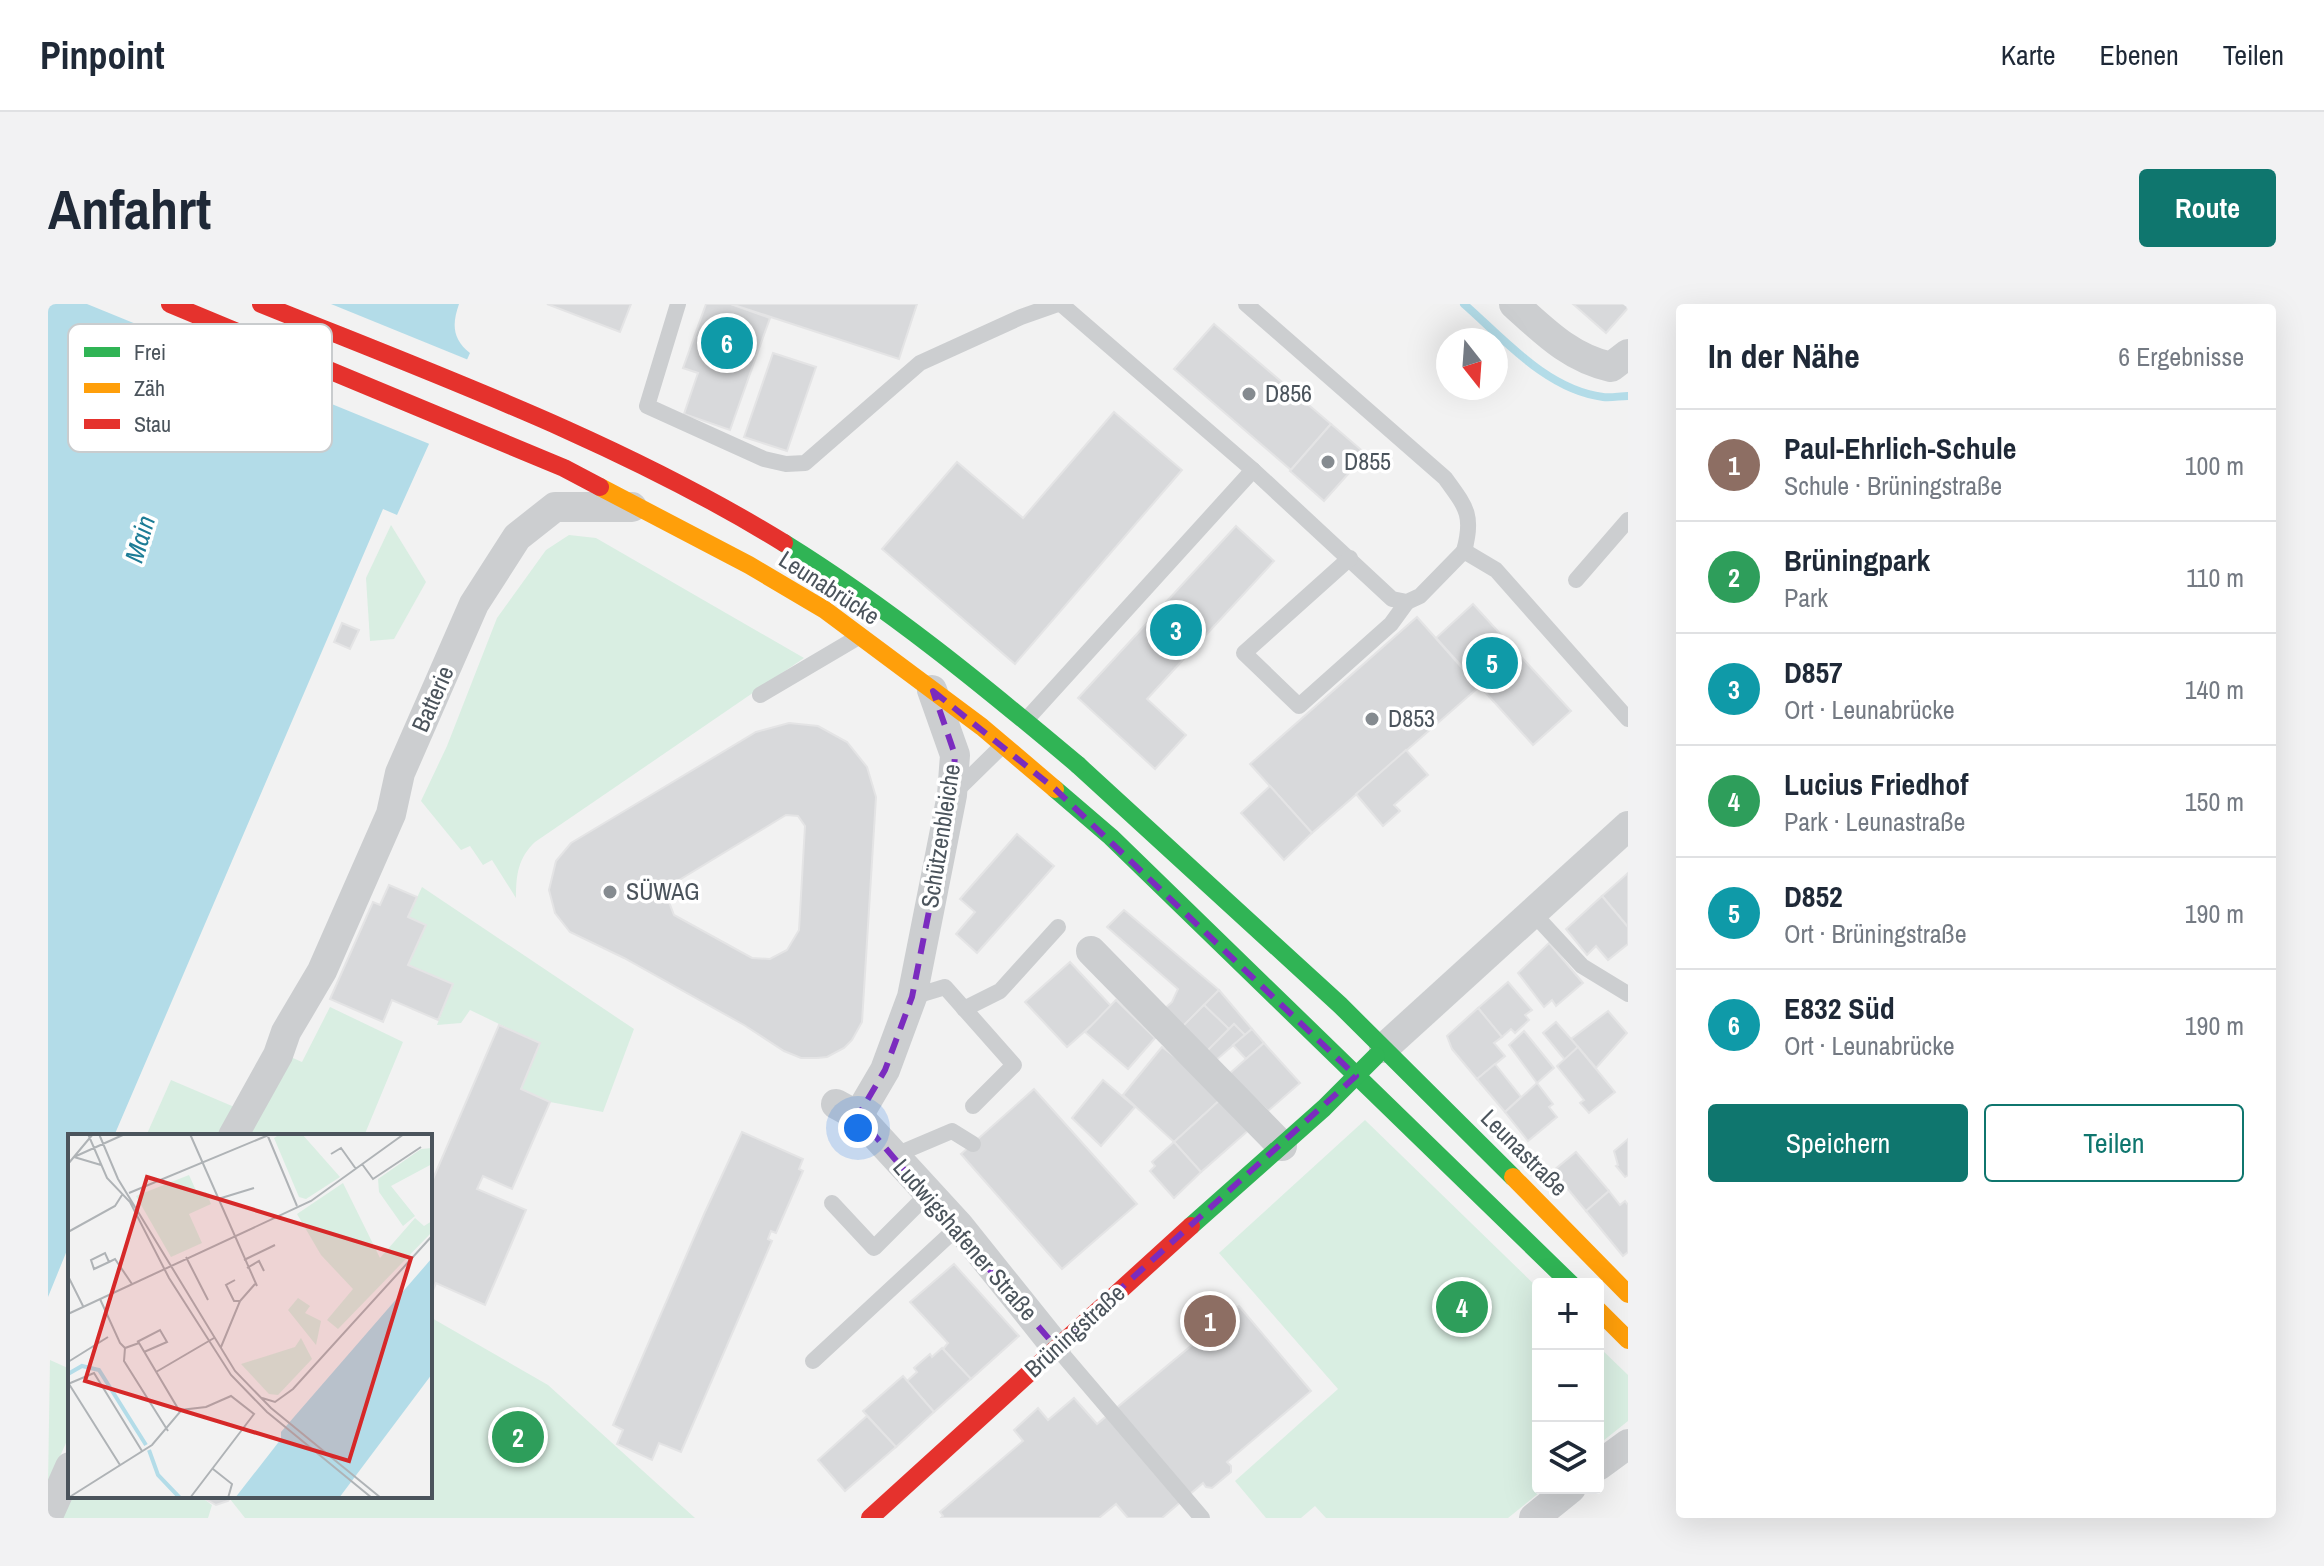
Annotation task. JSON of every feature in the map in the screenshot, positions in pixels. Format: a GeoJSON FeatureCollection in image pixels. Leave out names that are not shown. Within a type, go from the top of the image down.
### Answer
{"type":"FeatureCollection","features":[{"type":"Feature","properties":{"kind":"main road","name":"Leunabrücke"},"geometry":{"type":"LineString","coordinates":[[170,304],[218,324]]}},
{"type":"Feature","properties":{"kind":"main road","name":"Leunabrücke"},"geometry":{"type":"LineString","coordinates":[[261,304],[310,324]]}},
{"type":"Feature","properties":{"kind":"main road","name":"Leunabrücke"},"geometry":{"type":"LineString","coordinates":[[332,333],[579,435],[683,485],[761,528],[838,576],[1005,703],[1078,765],[1384,1048]]}},
{"type":"Feature","properties":{"kind":"main road","name":"Leunabrücke"},"geometry":{"type":"LineString","coordinates":[[332,371],[564,468],[749,565],[825,610],[982,727],[1111,837],[1356,1076]]}},
{"type":"Feature","properties":{"kind":"main road","name":"Brüningstraße"},"geometry":{"type":"LineString","coordinates":[[870,1518],[1282,1146],[1384,1048]]}},
{"type":"Feature","properties":{"kind":"main road","name":"Leunastraße"},"geometry":{"type":"LineString","coordinates":[[1384,1048],[1628,1294]]}},
{"type":"Feature","properties":{"kind":"main road"},"geometry":{"type":"LineString","coordinates":[[1356,1076],[1565,1278]]}},
{"type":"Feature","properties":{"kind":"main road"},"geometry":{"type":"LineString","coordinates":[[1604,1316],[1628,1340]]}},
{"type":"Feature","properties":{"kind":"street"},"geometry":{"type":"LineString","coordinates":[[1514,304],[1559,345],[1590,363],[1611,367],[1628,354]]}},
{"type":"Feature","properties":{"kind":"street","name":"Batterie"},"geometry":{"type":"LineString","coordinates":[[234,1134],[278,1055],[286,1032],[322,971],[391,814],[400,773],[474,604],[517,537],[555,507],[676,507],[792,565]]}},
{"type":"Feature","properties":{"kind":"street","name":"Schützenbleiche"},"geometry":{"type":"LineString","coordinates":[[792,565],[889,631],[931,687],[955,755],[952,795],[912,997],[885,1070],[847,1110]]}},
{"type":"Feature","properties":{"kind":"street","name":"Brüningstraße"},"geometry":{"type":"LineString","coordinates":[[1384,1048],[1628,826]]}},
{"type":"Feature","properties":{"kind":"street"},"geometry":{"type":"LineString","coordinates":[[1091,951],[1282,1146]]}},
{"type":"Feature","properties":{"kind":"street","name":"Ludwigshafener Straße"},"geometry":{"type":"LineString","coordinates":[[847,1110],[959,1226],[1056,1347]]}},
{"type":"Feature","properties":{"kind":"street"},"geometry":{"type":"LineString","coordinates":[[1604,1462],[1628,1444]]}},
{"type":"Feature","properties":{"kind":"street"},"geometry":{"type":"LineString","coordinates":[[48,1516],[68,1471]]}},
{"type":"Feature","properties":{"kind":"street"},"geometry":{"type":"LineString","coordinates":[[1534,1518],[1564,1494]]}},
{"type":"Feature","properties":{"kind":"lane"},"geometry":{"type":"LineString","coordinates":[[678,304],[647,406],[764,459],[786,464],[805,463],[920,363],[1021,317],[1060,304],[1253,470],[1392,599],[1407,602]]}},
{"type":"Feature","properties":{"kind":"lane"},"geometry":{"type":"LineString","coordinates":[[1246,304],[1445,478],[1467,508],[1470,530],[1464,551],[1420,596],[1407,602],[1391,624],[1299,706],[1244,653],[1350,558]]}},
{"type":"Feature","properties":{"kind":"lane"},"geometry":{"type":"LineString","coordinates":[[952,795],[1035,711],[1253,470]]}},
{"type":"Feature","properties":{"kind":"lane"},"geometry":{"type":"LineString","coordinates":[[1576,580],[1628,520]]}},
{"type":"Feature","properties":{"kind":"lane"},"geometry":{"type":"LineString","coordinates":[[1464,551],[1496,570],[1628,719]]}},
{"type":"Feature","properties":{"kind":"lane"},"geometry":{"type":"LineString","coordinates":[[760,695],[880,625]]}},
{"type":"Feature","properties":{"kind":"lane"},"geometry":{"type":"LineString","coordinates":[[1532,912],[1582,966],[1628,994]]}},
{"type":"Feature","properties":{"kind":"lane"},"geometry":{"type":"LineString","coordinates":[[964,1009],[1000,991],[1058,927]]}},
{"type":"Feature","properties":{"kind":"lane"},"geometry":{"type":"LineString","coordinates":[[912,997],[945,987],[1014,1065],[973,1106]]}},
{"type":"Feature","properties":{"kind":"lane"},"geometry":{"type":"LineString","coordinates":[[893,1156],[952,1131],[973,1144]]}},
{"type":"Feature","properties":{"kind":"lane"},"geometry":{"type":"LineString","coordinates":[[832,1203],[874,1248],[929,1193]]}},
{"type":"Feature","properties":{"kind":"lane"},"geometry":{"type":"LineString","coordinates":[[813,1361],[959,1226]]}},
{"type":"Feature","properties":{"kind":"lane"},"geometry":{"type":"LineString","coordinates":[[1056,1347],[1202,1518]]}},
{"type":"Feature","properties":{"kind":"highlighted area"},"geometry":{"type":"Polygon","coordinates":[[[933,691],[1055,789],[1356,1076],[1056,1347],[858,1116],[885,1070],[912,997],[952,795],[955,755],[933,691]]]}},
{"type":"Feature","properties":{"kind":"green space"},"geometry":{"type":"Polygon","coordinates":[[[391,525],[426,582],[394,639],[370,641],[366,578],[391,525]]]}},
{"type":"Feature","properties":{"kind":"green space"},"geometry":{"type":"Polygon","coordinates":[[[569,535],[596,538],[804,658],[535,842],[519,867],[516,898],[492,860],[483,865],[470,846],[461,850],[421,801],[447,746],[497,618],[546,550],[569,535]]]}},
{"type":"Feature","properties":{"kind":"green space"},"geometry":{"type":"Polygon","coordinates":[[[422,887],[634,1029],[603,1112],[550,1102],[521,1089],[539,1043],[470,1010],[461,1023],[437,1025],[453,984],[408,965],[425,925],[408,917],[422,887]]]}},
{"type":"Feature","properties":{"kind":"green space"},"geometry":{"type":"Polygon","coordinates":[[[330,1007],[403,1042],[365,1134],[246,1134],[286,1055],[302,1062],[330,1007]]]}},
{"type":"Feature","properties":{"kind":"green space"},"geometry":{"type":"Polygon","coordinates":[[[171,1080],[239,1109],[225,1134],[147,1134],[171,1080]]]}},
{"type":"Feature","properties":{"kind":"green space"},"geometry":{"type":"Polygon","coordinates":[[[1365,1120],[1532,1282],[1532,1494],[1538,1494],[1508,1518],[1326,1518],[1315,1506],[1301,1518],[1266,1518],[1235,1481],[1338,1389],[1219,1253],[1365,1120]]]}},
{"type":"Feature","properties":{"kind":"green space"},"geometry":{"type":"Polygon","coordinates":[[[432,1318],[548,1385],[695,1518],[245,1518],[230,1499],[432,1498],[432,1318]]]}},
{"type":"Feature","properties":{"kind":"green space"},"geometry":{"type":"Polygon","coordinates":[[[1604,1352],[1628,1375],[1628,1421],[1604,1440],[1604,1352]]]}},
{"type":"Feature","properties":{"kind":"green space"},"geometry":{"type":"Polygon","coordinates":[[[50,1360],[68,1368],[68,1438],[48,1483],[50,1360]]]}},
{"type":"Feature","properties":{"kind":"green space"},"geometry":{"type":"Polygon","coordinates":[[[70,1498],[203,1498],[212,1505],[208,1518],[61,1518],[70,1498]]]}},
{"type":"Feature","properties":{"kind":"water","name":"Main"},"geometry":{"type":"Polygon","coordinates":[[[48,304],[459,304],[455,331],[470,353],[397,515],[383,509],[115,1134],[68,1134],[68,1248],[48,1297],[48,304]]]}},
{"type":"Feature","properties":{"kind":"pier"},"geometry":{"type":"Polygon","coordinates":[[[87,304],[331,304],[471,361],[432,445],[332,404],[332,324],[136,324],[87,304]]]}},
{"type":"Feature","properties":{"kind":"building"},"geometry":{"type":"Polygon","coordinates":[[[547,304],[631,304],[620,332],[547,304]]]}},
{"type":"Feature","properties":{"kind":"building"},"geometry":{"type":"Polygon","coordinates":[[[706,304],[731,304],[770,318],[730,430],[684,414],[698,373],[683,368],[706,304]]]}},
{"type":"Feature","properties":{"kind":"building"},"geometry":{"type":"Polygon","coordinates":[[[731,304],[917,304],[899,359],[731,304]]]}},
{"type":"Feature","properties":{"kind":"building"},"geometry":{"type":"Polygon","coordinates":[[[1573,304],[1628,304],[1628,308],[1606,333],[1573,304]]]}},
{"type":"Feature","properties":{"kind":"building","name":"D856"},"geometry":{"type":"Polygon","coordinates":[[[1214,324],[1331,424],[1291,470],[1174,369],[1214,324]]]}},
{"type":"Feature","properties":{"kind":"building"},"geometry":{"type":"Polygon","coordinates":[[[773,353],[816,367],[787,451],[744,437],[773,353]]]}},
{"type":"Feature","properties":{"kind":"building"},"geometry":{"type":"Polygon","coordinates":[[[1114,412],[1182,470],[1015,664],[882,549],[957,462],[1023,518],[1114,412]]]}},
{"type":"Feature","properties":{"kind":"building","name":"D855"},"geometry":{"type":"Polygon","coordinates":[[[1331,424],[1366,454],[1324,501],[1290,471],[1331,424]]]}},
{"type":"Feature","properties":{"kind":"building"},"geometry":{"type":"Polygon","coordinates":[[[1236,526],[1274,561],[1147,699],[1186,735],[1155,769],[1078,698],[1236,526]]]}},
{"type":"Feature","properties":{"kind":"building"},"geometry":{"type":"Polygon","coordinates":[[[1473,604],[1571,711],[1533,745],[1436,638],[1473,604]]]}},
{"type":"Feature","properties":{"kind":"building","name":"D853"},"geometry":{"type":"Polygon","coordinates":[[[1417,617],[1479,687],[1312,833],[1250,764],[1417,617]]]}},
{"type":"Feature","properties":{"kind":"building"},"geometry":{"type":"Polygon","coordinates":[[[342,623],[359,630],[350,649],[334,642],[342,623]]]}},
{"type":"Feature","properties":{"kind":"building","name":"SÜWAG"},"geometry":{"type":"Polygon","coordinates":[[[789,723],[818,726],[847,742],[867,767],[876,797],[862,1022],[844,1048],[827,1057],[801,1058],[784,1051],[624,958],[570,932],[555,913],[549,890],[556,861],[571,843],[756,732],[789,723]],[[786,815],[676,882],[669,894],[674,915],[752,958],[770,959],[787,950],[799,930],[805,826],[798,816],[786,815]]]}},
{"type":"Feature","properties":{"kind":"building"},"geometry":{"type":"Polygon","coordinates":[[[1406,750],[1428,775],[1394,805],[1400,811],[1383,826],[1356,794],[1406,750]]]}},
{"type":"Feature","properties":{"kind":"building"},"geometry":{"type":"Polygon","coordinates":[[[1270,786],[1312,833],[1284,860],[1241,813],[1270,786]]]}},
{"type":"Feature","properties":{"kind":"building"},"geometry":{"type":"Polygon","coordinates":[[[1017,834],[1054,866],[977,953],[956,934],[975,912],[960,899],[1017,834]]]}},
{"type":"Feature","properties":{"kind":"building"},"geometry":{"type":"Polygon","coordinates":[[[1628,873],[1628,927],[1602,896],[1628,873]]]}},
{"type":"Feature","properties":{"kind":"building"},"geometry":{"type":"Polygon","coordinates":[[[389,885],[417,897],[408,917],[426,925],[408,965],[453,984],[438,1020],[392,1000],[383,1022],[330,999],[373,902],[380,905],[389,885]]]}},
{"type":"Feature","properties":{"kind":"building"},"geometry":{"type":"Polygon","coordinates":[[[1602,896],[1628,927],[1628,944],[1608,960],[1596,946],[1587,955],[1566,929],[1602,896]]]}},
{"type":"Feature","properties":{"kind":"building"},"geometry":{"type":"Polygon","coordinates":[[[1124,910],[1219,990],[1181,1028],[1163,1010],[1172,1002],[1178,989],[1107,927],[1124,910]]]}},
{"type":"Feature","properties":{"kind":"building"},"geometry":{"type":"Polygon","coordinates":[[[1549,943],[1583,983],[1556,1006],[1552,1000],[1544,1007],[1518,973],[1549,943]]]}},
{"type":"Feature","properties":{"kind":"building"},"geometry":{"type":"Polygon","coordinates":[[[1070,962],[1112,1007],[1067,1047],[1025,1002],[1070,962]]]}},
{"type":"Feature","properties":{"kind":"building"},"geometry":{"type":"Polygon","coordinates":[[[1508,982],[1532,1010],[1525,1015],[1529,1020],[1515,1033],[1511,1029],[1502,1037],[1478,1008],[1508,982]]]}},
{"type":"Feature","properties":{"kind":"building"},"geometry":{"type":"Polygon","coordinates":[[[1219,990],[1252,1029],[1245,1035],[1234,1024],[1229,1029],[1204,1005],[1219,990]]]}},
{"type":"Feature","properties":{"kind":"building"},"geometry":{"type":"Polygon","coordinates":[[[1116,1000],[1155,1038],[1128,1069],[1085,1032],[1116,1000]]]}},
{"type":"Feature","properties":{"kind":"building"},"geometry":{"type":"Polygon","coordinates":[[[1204,1005],[1229,1029],[1206,1052],[1181,1028],[1204,1005]]]}},
{"type":"Feature","properties":{"kind":"building"},"geometry":{"type":"Polygon","coordinates":[[[1478,1008],[1502,1037],[1494,1043],[1505,1056],[1477,1079],[1452,1049],[1447,1036],[1478,1008]]]}},
{"type":"Feature","properties":{"kind":"building"},"geometry":{"type":"Polygon","coordinates":[[[1608,1011],[1627,1033],[1596,1068],[1571,1039],[1608,1011]]]}},
{"type":"Feature","properties":{"kind":"building"},"geometry":{"type":"Polygon","coordinates":[[[1556,1022],[1578,1047],[1565,1060],[1543,1033],[1556,1022]]]}},
{"type":"Feature","properties":{"kind":"building"},"geometry":{"type":"Polygon","coordinates":[[[1234,1024],[1245,1035],[1215,1061],[1206,1052],[1234,1024]]]}},
{"type":"Feature","properties":{"kind":"building"},"geometry":{"type":"Polygon","coordinates":[[[499,1025],[540,1043],[521,1089],[550,1102],[512,1189],[483,1176],[477,1189],[526,1210],[485,1305],[436,1283],[432,1292],[432,1181],[499,1025]]]}},
{"type":"Feature","properties":{"kind":"building"},"geometry":{"type":"Polygon","coordinates":[[[1252,1029],[1264,1043],[1246,1059],[1233,1045],[1252,1029]]]}},
{"type":"Feature","properties":{"kind":"building"},"geometry":{"type":"Polygon","coordinates":[[[1524,1031],[1554,1068],[1537,1083],[1509,1045],[1524,1031]]]}},
{"type":"Feature","properties":{"kind":"building"},"geometry":{"type":"Polygon","coordinates":[[[1264,1043],[1300,1083],[1268,1111],[1229,1074],[1264,1043]]]}},
{"type":"Feature","properties":{"kind":"building"},"geometry":{"type":"Polygon","coordinates":[[[1162,1047],[1210,1084],[1222,1098],[1174,1142],[1123,1095],[1162,1047]]]}},
{"type":"Feature","properties":{"kind":"building"},"geometry":{"type":"Polygon","coordinates":[[[1578,1047],[1615,1092],[1589,1113],[1580,1103],[1584,1100],[1557,1066],[1578,1047]]]}},
{"type":"Feature","properties":{"kind":"building"},"geometry":{"type":"Polygon","coordinates":[[[1495,1064],[1521,1097],[1505,1112],[1477,1079],[1495,1064]]]}},
{"type":"Feature","properties":{"kind":"building"},"geometry":{"type":"Polygon","coordinates":[[[1103,1080],[1135,1107],[1101,1146],[1072,1118],[1103,1080]]]}},
{"type":"Feature","properties":{"kind":"building"},"geometry":{"type":"Polygon","coordinates":[[[1537,1083],[1553,1104],[1549,1107],[1557,1117],[1528,1141],[1505,1112],[1537,1083]]]}},
{"type":"Feature","properties":{"kind":"building"},"geometry":{"type":"Polygon","coordinates":[[[1034,1089],[1137,1204],[1062,1269],[961,1154],[1034,1089]]]}},
{"type":"Feature","properties":{"kind":"building"},"geometry":{"type":"Polygon","coordinates":[[[1222,1098],[1250,1129],[1201,1172],[1174,1142],[1222,1098]]]}},
{"type":"Feature","properties":{"kind":"building"},"geometry":{"type":"Polygon","coordinates":[[[742,1132],[803,1159],[799,1169],[803,1171],[776,1233],[771,1231],[768,1239],[772,1241],[681,1452],[659,1443],[652,1460],[617,1444],[623,1430],[613,1425],[742,1132]]]}},
{"type":"Feature","properties":{"kind":"building"},"geometry":{"type":"Polygon","coordinates":[[[1628,1139],[1628,1175],[1625,1177],[1616,1166],[1614,1151],[1628,1139]]]}},
{"type":"Feature","properties":{"kind":"building"},"geometry":{"type":"Polygon","coordinates":[[[1174,1142],[1201,1172],[1174,1198],[1150,1171],[1155,1166],[1152,1162],[1174,1142]]]}},
{"type":"Feature","properties":{"kind":"building"},"geometry":{"type":"Polygon","coordinates":[[[1576,1152],[1609,1191],[1586,1211],[1553,1171],[1576,1152]]]}},
{"type":"Feature","properties":{"kind":"building"},"geometry":{"type":"Polygon","coordinates":[[[1609,1191],[1620,1205],[1625,1201],[1628,1205],[1628,1252],[1623,1256],[1586,1211],[1609,1191]]]}},
{"type":"Feature","properties":{"kind":"building"},"geometry":{"type":"Polygon","coordinates":[[[954,1264],[1019,1336],[971,1379],[943,1349],[948,1343],[910,1302],[954,1264]]]}},
{"type":"Feature","properties":{"kind":"building"},"geometry":{"type":"Polygon","coordinates":[[[1239,1306],[1311,1391],[1227,1462],[1231,1472],[1212,1488],[1203,1483],[1162,1518],[1128,1518],[1116,1504],[1099,1518],[941,1518],[940,1512],[1023,1441],[1014,1430],[1038,1408],[1048,1420],[1074,1398],[1097,1424],[1239,1306]]]}},
{"type":"Feature","properties":{"kind":"building"},"geometry":{"type":"Polygon","coordinates":[[[942,1348],[971,1379],[934,1412],[907,1381],[917,1372],[914,1368],[942,1348]]]}},
{"type":"Feature","properties":{"kind":"building"},"geometry":{"type":"Polygon","coordinates":[[[903,1376],[934,1412],[896,1447],[863,1411],[903,1376]]]}},
{"type":"Feature","properties":{"kind":"building"},"geometry":{"type":"Polygon","coordinates":[[[867,1416],[896,1447],[845,1491],[818,1460],[867,1416]]]}},
{"type":"Feature","properties":{"kind":"building"},"geometry":{"type":"Polygon","coordinates":[[[204,1498],[230,1498],[228,1501],[216,1505],[204,1498]]]}},
{"type":"Feature","properties":{"kind":"waterway"},"geometry":{"type":"LineString","coordinates":[[1464,304],[1545,374],[1583,392],[1603,397],[1628,396]]}},
{"type":"Feature","properties":{"kind":"traffic: fast"},"geometry":{"type":"LineString","coordinates":[[784,543],[898,621],[1078,765]]}},
{"type":"Feature","properties":{"kind":"traffic: fast"},"geometry":{"type":"LineString","coordinates":[[1078,765],[1340,1005],[1513,1177]]}},
{"type":"Feature","properties":{"kind":"traffic: fast"},"geometry":{"type":"LineString","coordinates":[[1055,789],[1111,837],[1565,1278]]}},
{"type":"Feature","properties":{"kind":"traffic: fast"},"geometry":{"type":"LineString","coordinates":[[1191,1226],[1324,1108],[1376,1056]]}},
{"type":"Feature","properties":{"kind":"traffic: slow"},"geometry":{"type":"LineString","coordinates":[[600,487],[749,565],[825,610],[982,727],[1055,789]]}},
{"type":"Feature","properties":{"kind":"traffic: slow"},"geometry":{"type":"LineString","coordinates":[[1513,1177],[1628,1294]]}},
{"type":"Feature","properties":{"kind":"traffic: slow"},"geometry":{"type":"LineString","coordinates":[[1604,1316],[1628,1340]]}},
{"type":"Feature","properties":{"kind":"traffic: jam"},"geometry":{"type":"LineString","coordinates":[[170,304],[218,324]]}},
{"type":"Feature","properties":{"kind":"traffic: jam"},"geometry":{"type":"LineString","coordinates":[[261,304],[310,324]]}},
{"type":"Feature","properties":{"kind":"traffic: jam"},"geometry":{"type":"LineString","coordinates":[[332,333],[593,442],[658,473],[784,543]]}},
{"type":"Feature","properties":{"kind":"traffic: jam"},"geometry":{"type":"LineString","coordinates":[[332,371],[564,468],[600,487]]}},
{"type":"Feature","properties":{"kind":"traffic: jam"},"geometry":{"type":"LineString","coordinates":[[870,1518],[1191,1226]]}},
{"type":"Feature","properties":{"kind":"place","name":"E832 Süd"},"geometry":{"type":"Point","coordinates":[727,343]}},
{"type":"Feature","properties":{"kind":"place","name":"D856"},"geometry":{"type":"Point","coordinates":[1249,394]}},
{"type":"Feature","properties":{"kind":"place","name":"D855"},"geometry":{"type":"Point","coordinates":[1328,462]}},
{"type":"Feature","properties":{"kind":"place","name":"D857"},"geometry":{"type":"Point","coordinates":[1176,630]}},
{"type":"Feature","properties":{"kind":"place","name":"D852"},"geometry":{"type":"Point","coordinates":[1492,663]}},
{"type":"Feature","properties":{"kind":"place","name":"D853"},"geometry":{"type":"Point","coordinates":[1372,719]}},
{"type":"Feature","properties":{"kind":"place","name":"SÜWAG"},"geometry":{"type":"Point","coordinates":[610,892]}},
{"type":"Feature","properties":{"kind":"place","name":"Lucius Friedhof"},"geometry":{"type":"Point","coordinates":[1462,1307]}},
{"type":"Feature","properties":{"kind":"place","name":"Paul-Ehrlich-Schule"},"geometry":{"type":"Point","coordinates":[1210,1321]}},
{"type":"Feature","properties":{"kind":"place","name":"Brüningpark"},"geometry":{"type":"Point","coordinates":[518,1437]}}]}
